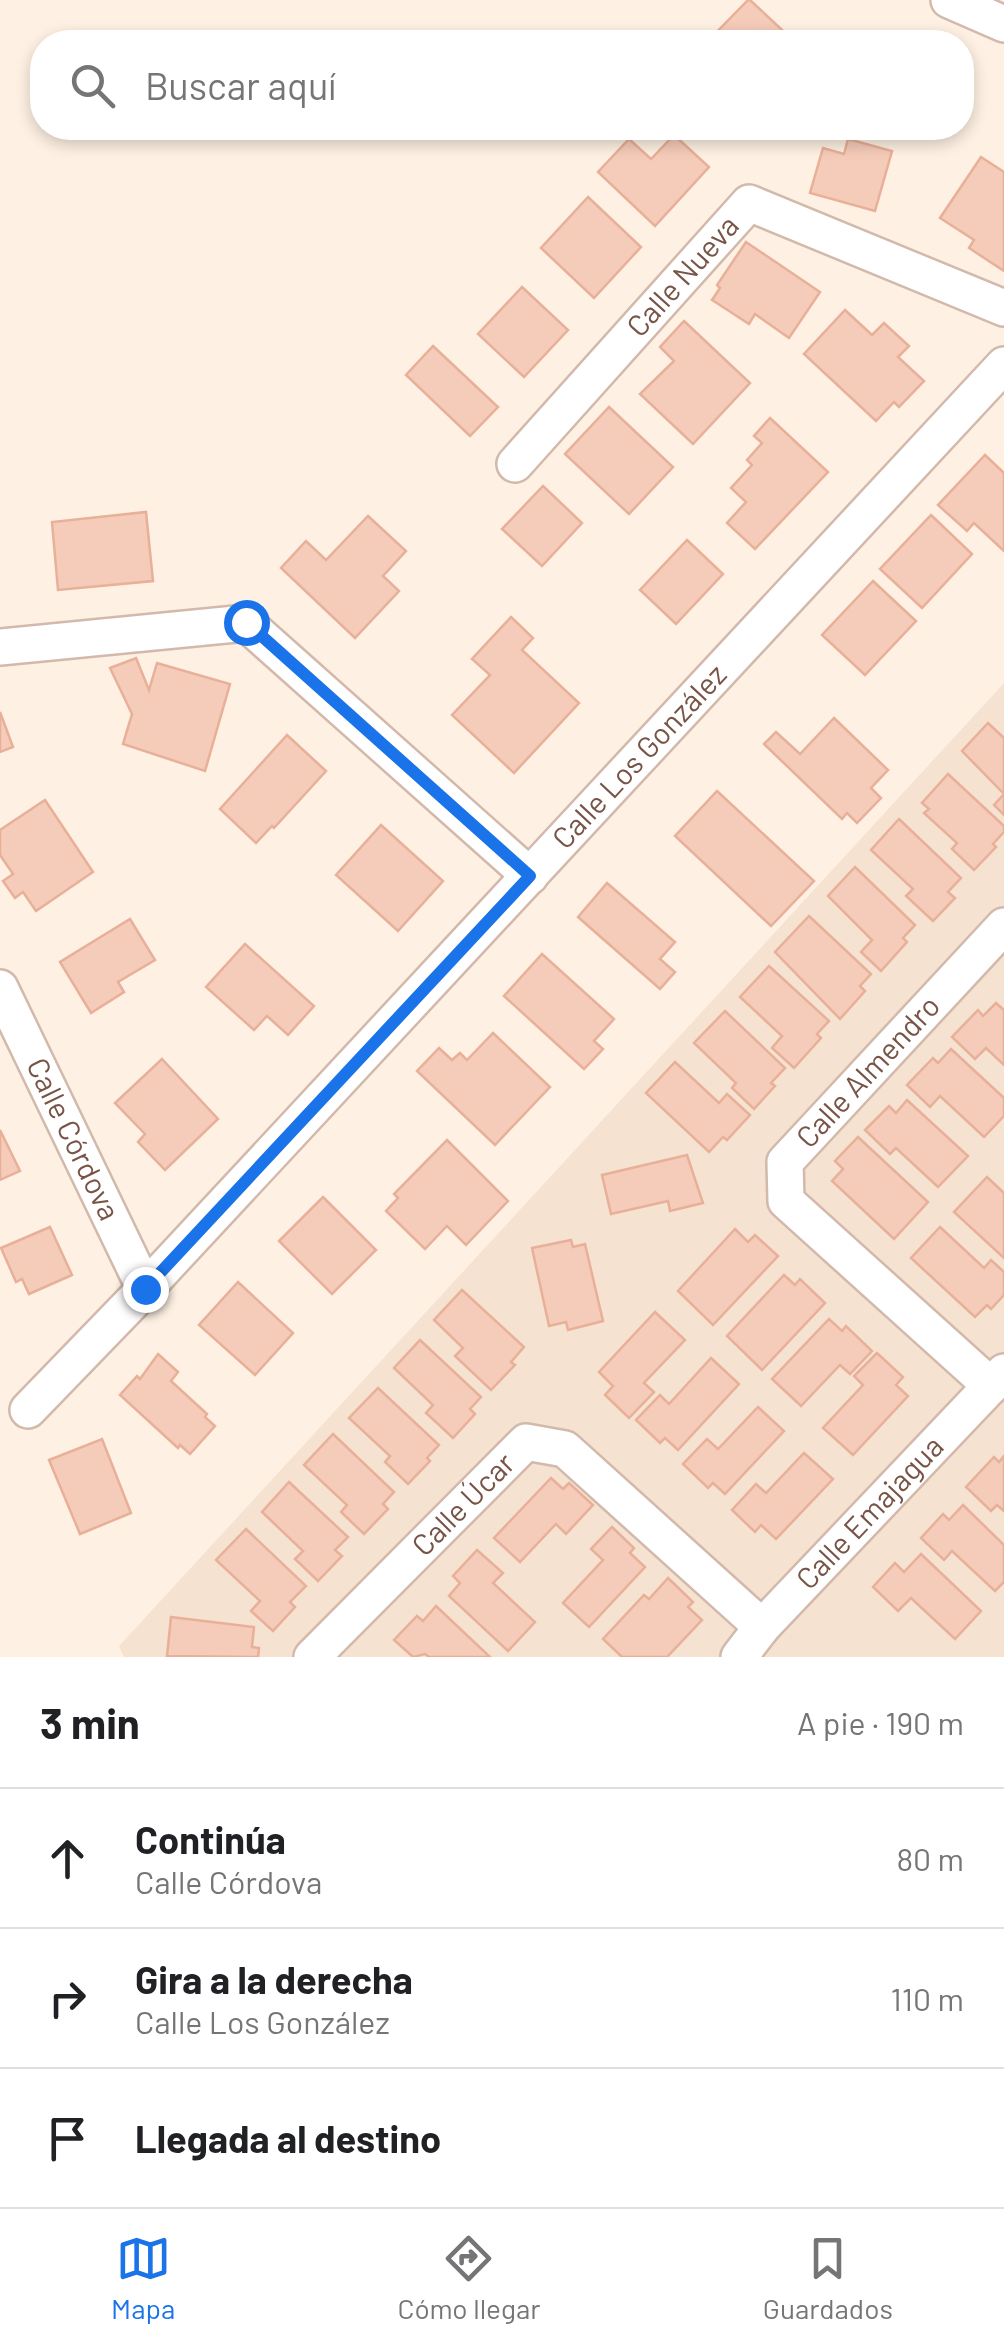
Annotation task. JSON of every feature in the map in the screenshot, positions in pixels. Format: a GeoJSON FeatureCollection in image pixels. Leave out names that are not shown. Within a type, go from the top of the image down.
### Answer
{"type":"FeatureCollection","features":[{"type":"Feature","properties":{"kind":"street"},"geometry":{"type":"LineString","coordinates":[[949,0],[1004,24]]}},
{"type":"Feature","properties":{"kind":"street","name":"Calle Nueva"},"geometry":{"type":"LineString","coordinates":[[514,464],[748,202],[1004,308]]}},
{"type":"Feature","properties":{"kind":"street","name":"Calle Los González"},"geometry":{"type":"LineString","coordinates":[[28,1410],[1004,365]]}},
{"type":"Feature","properties":{"kind":"street"},"geometry":{"type":"LineString","coordinates":[[0,647],[246,622],[530,876]]}},
{"type":"Feature","properties":{"kind":"street","name":"Calle Almendro"},"geometry":{"type":"LineString","coordinates":[[998,1379],[786,1200],[785,1162],[1004,926]]}},
{"type":"Feature","properties":{"kind":"street","name":"Calle Córdova"},"geometry":{"type":"LineString","coordinates":[[0,988],[145,1289]]}},
{"type":"Feature","properties":{"kind":"street","name":"Calle Emajagua"},"geometry":{"type":"LineString","coordinates":[[738,1657],[998,1379]]}},
{"type":"Feature","properties":{"kind":"street","name":"Calle Úcar"},"geometry":{"type":"LineString","coordinates":[[312,1657],[526,1442],[565,1449],[762,1627]]}},
{"type":"Feature","properties":{"kind":"shaded area"},"geometry":{"type":"Polygon","coordinates":[[[1004,683],[1004,1657],[124,1657],[119,1646],[1004,683]]]}},
{"type":"Feature","properties":{"kind":"building"},"geometry":{"type":"Polygon","coordinates":[[[750,0],[782,30],[719,30],[750,0]]]}},
{"type":"Feature","properties":{"kind":"building"},"geometry":{"type":"Polygon","coordinates":[[[628,140],[651,159],[669,140],[679,140],[709,167],[655,226],[598,172],[628,140]]]}},
{"type":"Feature","properties":{"kind":"building"},"geometry":{"type":"Polygon","coordinates":[[[848,140],[892,151],[875,211],[810,193],[823,148],[844,154],[848,140]]]}},
{"type":"Feature","properties":{"kind":"building"},"geometry":{"type":"Polygon","coordinates":[[[981,157],[1004,172],[1004,271],[969,248],[974,240],[940,218],[981,157]]]}},
{"type":"Feature","properties":{"kind":"building"},"geometry":{"type":"Polygon","coordinates":[[[588,197],[641,247],[594,298],[541,248],[588,197]]]}},
{"type":"Feature","properties":{"kind":"building"},"geometry":{"type":"Polygon","coordinates":[[[746,242],[820,292],[789,338],[755,314],[749,324],[712,300],[720,288],[717,285],[746,242]]]}},
{"type":"Feature","properties":{"kind":"building"},"geometry":{"type":"Polygon","coordinates":[[[522,287],[568,330],[524,377],[478,334],[522,287]]]}},
{"type":"Feature","properties":{"kind":"building"},"geometry":{"type":"Polygon","coordinates":[[[845,310],[872,335],[884,323],[909,346],[898,357],[924,381],[899,407],[894,402],[876,421],[804,354],[845,310]]]}},
{"type":"Feature","properties":{"kind":"building"},"geometry":{"type":"Polygon","coordinates":[[[684,321],[750,383],[693,444],[640,394],[674,361],[660,347],[684,321]]]}},
{"type":"Feature","properties":{"kind":"building"},"geometry":{"type":"Polygon","coordinates":[[[433,346],[498,407],[470,436],[406,375],[433,346]]]}},
{"type":"Feature","properties":{"kind":"building"},"geometry":{"type":"Polygon","coordinates":[[[609,407],[673,467],[629,514],[565,454],[609,407]]]}},
{"type":"Feature","properties":{"kind":"building"},"geometry":{"type":"Polygon","coordinates":[[[770,418],[828,472],[755,549],[727,523],[746,502],[731,488],[752,465],[747,460],[762,443],[754,436],[770,418]]]}},
{"type":"Feature","properties":{"kind":"building"},"geometry":{"type":"Polygon","coordinates":[[[985,455],[1004,473],[1004,551],[974,523],[967,531],[938,505],[985,455]]]}},
{"type":"Feature","properties":{"kind":"building"},"geometry":{"type":"Polygon","coordinates":[[[543,486],[582,523],[542,566],[502,529],[543,486]]]}},
{"type":"Feature","properties":{"kind":"building"},"geometry":{"type":"Polygon","coordinates":[[[146,512],[153,581],[58,590],[52,522],[146,512]]]}},
{"type":"Feature","properties":{"kind":"building"},"geometry":{"type":"Polygon","coordinates":[[[931,515],[972,554],[922,608],[880,569],[931,515]]]}},
{"type":"Feature","properties":{"kind":"building"},"geometry":{"type":"Polygon","coordinates":[[[368,516],[406,551],[383,576],[399,591],[355,638],[281,568],[306,541],[326,560],[368,516]]]}},
{"type":"Feature","properties":{"kind":"building"},"geometry":{"type":"Polygon","coordinates":[[[687,540],[723,574],[676,624],[640,590],[687,540]]]}},
{"type":"Feature","properties":{"kind":"building"},"geometry":{"type":"Polygon","coordinates":[[[873,581],[916,621],[865,675],[822,635],[873,581]]]}},
{"type":"Feature","properties":{"kind":"building"},"geometry":{"type":"Polygon","coordinates":[[[511,617],[533,638],[522,650],[579,703],[514,773],[452,715],[490,675],[472,659],[511,617]]]}},
{"type":"Feature","properties":{"kind":"building"},"geometry":{"type":"Polygon","coordinates":[[[136,658],[149,690],[157,663],[230,684],[205,771],[123,744],[132,714],[110,668],[136,658]]]}},
{"type":"Feature","properties":{"kind":"building"},"geometry":{"type":"Polygon","coordinates":[[[0,712],[13,747],[0,752],[0,712]]]}},
{"type":"Feature","properties":{"kind":"building"},"geometry":{"type":"Polygon","coordinates":[[[834,718],[888,770],[871,788],[881,798],[857,823],[847,813],[842,819],[764,744],[776,732],[800,754],[834,718]]]}},
{"type":"Feature","properties":{"kind":"building"},"geometry":{"type":"Polygon","coordinates":[[[988,723],[1004,738],[1004,794],[962,751],[988,723]]]}},
{"type":"Feature","properties":{"kind":"building"},"geometry":{"type":"Polygon","coordinates":[[[287,735],[326,771],[256,843],[220,809],[287,735]]]}},
{"type":"Feature","properties":{"kind":"building"},"geometry":{"type":"Polygon","coordinates":[[[948,774],[1004,826],[1004,832],[993,844],[996,847],[974,870],[952,849],[957,843],[924,813],[929,809],[922,803],[948,774]]]}},
{"type":"Feature","properties":{"kind":"building"},"geometry":{"type":"Polygon","coordinates":[[[717,791],[814,881],[771,926],[675,836],[717,791]]]}},
{"type":"Feature","properties":{"kind":"building"},"geometry":{"type":"Polygon","coordinates":[[[1004,794],[1004,815],[994,805],[1004,794]]]}},
{"type":"Feature","properties":{"kind":"building"},"geometry":{"type":"Polygon","coordinates":[[[45,800],[93,872],[36,911],[23,892],[15,898],[3,881],[13,874],[0,855],[0,830],[45,800]]]}},
{"type":"Feature","properties":{"kind":"building"},"geometry":{"type":"Polygon","coordinates":[[[899,819],[961,878],[948,892],[955,898],[933,921],[906,896],[913,889],[871,850],[899,819]]]}},
{"type":"Feature","properties":{"kind":"building"},"geometry":{"type":"Polygon","coordinates":[[[381,825],[443,881],[398,931],[336,875],[381,825]]]}},
{"type":"Feature","properties":{"kind":"building"},"geometry":{"type":"Polygon","coordinates":[[[855,867],[915,925],[903,938],[907,942],[881,971],[861,952],[872,940],[828,896],[855,867]]]}},
{"type":"Feature","properties":{"kind":"building"},"geometry":{"type":"Polygon","coordinates":[[[607,883],[675,942],[660,959],[675,972],[660,989],[578,917],[607,883]]]}},
{"type":"Feature","properties":{"kind":"building"},"geometry":{"type":"Polygon","coordinates":[[[809,916],[871,974],[860,986],[865,991],[840,1019],[775,952],[809,916]]]}},
{"type":"Feature","properties":{"kind":"building"},"geometry":{"type":"Polygon","coordinates":[[[130,919],[155,960],[118,982],[124,992],[91,1013],[60,962],[130,919]]]}},
{"type":"Feature","properties":{"kind":"building"},"geometry":{"type":"Polygon","coordinates":[[[245,944],[314,1006],[288,1035],[267,1016],[254,1030],[206,987],[245,944]]]}},
{"type":"Feature","properties":{"kind":"building"},"geometry":{"type":"Polygon","coordinates":[[[542,954],[614,1019],[594,1041],[603,1049],[584,1069],[504,996],[542,954]]]}},
{"type":"Feature","properties":{"kind":"building"},"geometry":{"type":"Polygon","coordinates":[[[769,966],[829,1021],[817,1034],[821,1038],[794,1068],[772,1048],[782,1036],[740,997],[769,966]]]}},
{"type":"Feature","properties":{"kind":"building"},"geometry":{"type":"Polygon","coordinates":[[[996,1003],[1004,1010],[1004,1065],[986,1048],[975,1059],[952,1037],[978,1010],[983,1016],[996,1003]]]}},
{"type":"Feature","properties":{"kind":"building"},"geometry":{"type":"Polygon","coordinates":[[[725,1011],[785,1068],[754,1109],[732,1088],[736,1083],[694,1043],[725,1011]]]}},
{"type":"Feature","properties":{"kind":"building"},"geometry":{"type":"Polygon","coordinates":[[[493,1033],[550,1087],[495,1145],[417,1071],[439,1048],[452,1060],[460,1053],[467,1060],[493,1033]]]}},
{"type":"Feature","properties":{"kind":"building"},"geometry":{"type":"Polygon","coordinates":[[[951,1049],[1004,1098],[1004,1116],[984,1137],[940,1096],[930,1107],[907,1085],[933,1058],[938,1063],[951,1049]]]}},
{"type":"Feature","properties":{"kind":"building"},"geometry":{"type":"Polygon","coordinates":[[[162,1059],[218,1119],[165,1170],[138,1142],[145,1134],[115,1103],[162,1059]]]}},
{"type":"Feature","properties":{"kind":"building"},"geometry":{"type":"Polygon","coordinates":[[[675,1062],[719,1103],[727,1094],[750,1115],[727,1140],[723,1137],[709,1152],[646,1093],[675,1062]]]}},
{"type":"Feature","properties":{"kind":"building"},"geometry":{"type":"Polygon","coordinates":[[[907,1100],[968,1156],[938,1187],[896,1148],[890,1154],[865,1130],[889,1106],[896,1113],[907,1100]]]}},
{"type":"Feature","properties":{"kind":"building"},"geometry":{"type":"Polygon","coordinates":[[[0,1130],[20,1171],[0,1180],[0,1130]]]}},
{"type":"Feature","properties":{"kind":"building"},"geometry":{"type":"Polygon","coordinates":[[[858,1137],[928,1202],[894,1239],[832,1181],[843,1169],[835,1161],[858,1137]]]}},
{"type":"Feature","properties":{"kind":"building"},"geometry":{"type":"Polygon","coordinates":[[[447,1140],[508,1201],[466,1245],[447,1226],[425,1249],[386,1211],[398,1198],[394,1194],[447,1140]]]}},
{"type":"Feature","properties":{"kind":"building"},"geometry":{"type":"Polygon","coordinates":[[[687,1155],[703,1203],[670,1211],[668,1201],[611,1214],[602,1175],[687,1155]]]}},
{"type":"Feature","properties":{"kind":"building"},"geometry":{"type":"Polygon","coordinates":[[[987,1177],[1004,1193],[1004,1258],[954,1212],[987,1177]]]}},
{"type":"Feature","properties":{"kind":"building"},"geometry":{"type":"Polygon","coordinates":[[[323,1197],[376,1250],[332,1294],[279,1241],[323,1197]]]}},
{"type":"Feature","properties":{"kind":"building"},"geometry":{"type":"Polygon","coordinates":[[[50,1227],[72,1275],[29,1294],[22,1279],[16,1282],[1,1248],[50,1227]]]}},
{"type":"Feature","properties":{"kind":"building"},"geometry":{"type":"Polygon","coordinates":[[[940,1227],[984,1268],[991,1260],[1004,1272],[1004,1295],[991,1309],[987,1305],[975,1317],[911,1258],[940,1227]]]}},
{"type":"Feature","properties":{"kind":"building"},"geometry":{"type":"Polygon","coordinates":[[[735,1229],[748,1242],[755,1235],[778,1256],[713,1325],[678,1291],[735,1229]]]}},
{"type":"Feature","properties":{"kind":"building"},"geometry":{"type":"Polygon","coordinates":[[[571,1240],[573,1247],[585,1244],[603,1321],[568,1330],[566,1322],[549,1326],[532,1248],[571,1240]]]}},
{"type":"Feature","properties":{"kind":"building"},"geometry":{"type":"Polygon","coordinates":[[[784,1275],[795,1285],[800,1279],[825,1303],[762,1370],[727,1336],[784,1275]]]}},
{"type":"Feature","properties":{"kind":"building"},"geometry":{"type":"Polygon","coordinates":[[[238,1282],[293,1333],[255,1375],[199,1325],[238,1282]]]}},
{"type":"Feature","properties":{"kind":"building"},"geometry":{"type":"Polygon","coordinates":[[[462,1290],[524,1347],[511,1362],[515,1365],[491,1390],[455,1356],[463,1348],[434,1320],[462,1290]]]}},
{"type":"Feature","properties":{"kind":"building"},"geometry":{"type":"Polygon","coordinates":[[[655,1312],[685,1340],[644,1383],[654,1392],[629,1418],[605,1395],[613,1386],[599,1372],[655,1312]]]}},
{"type":"Feature","properties":{"kind":"building"},"geometry":{"type":"Polygon","coordinates":[[[829,1319],[842,1331],[846,1326],[872,1351],[850,1374],[840,1365],[801,1406],[772,1379],[829,1319]]]}},
{"type":"Feature","properties":{"kind":"building"},"geometry":{"type":"Polygon","coordinates":[[[420,1340],[481,1397],[470,1409],[475,1414],[453,1438],[426,1413],[433,1405],[394,1368],[420,1340]]]}},
{"type":"Feature","properties":{"kind":"building"},"geometry":{"type":"Polygon","coordinates":[[[877,1353],[903,1377],[896,1385],[908,1396],[853,1455],[823,1428],[863,1385],[854,1376],[877,1353]]]}},
{"type":"Feature","properties":{"kind":"building"},"geometry":{"type":"Polygon","coordinates":[[[158,1354],[178,1372],[171,1381],[215,1426],[190,1454],[180,1445],[178,1448],[120,1395],[137,1376],[140,1379],[158,1354]]]}},
{"type":"Feature","properties":{"kind":"building"},"geometry":{"type":"Polygon","coordinates":[[[711,1358],[739,1384],[678,1450],[665,1438],[660,1443],[636,1420],[660,1395],[669,1404],[711,1358]]]}},
{"type":"Feature","properties":{"kind":"building"},"geometry":{"type":"Polygon","coordinates":[[[378,1388],[439,1445],[408,1484],[385,1462],[390,1456],[349,1418],[378,1388]]]}},
{"type":"Feature","properties":{"kind":"building"},"geometry":{"type":"Polygon","coordinates":[[[758,1407],[784,1431],[725,1494],[713,1483],[708,1488],[683,1464],[707,1439],[718,1449],[758,1407]]]}},
{"type":"Feature","properties":{"kind":"building"},"geometry":{"type":"Polygon","coordinates":[[[333,1434],[394,1492],[383,1504],[388,1509],[364,1534],[341,1512],[347,1505],[304,1465],[333,1434]]]}},
{"type":"Feature","properties":{"kind":"building"},"geometry":{"type":"Polygon","coordinates":[[[102,1439],[131,1513],[80,1534],[49,1460],[102,1439]]]}},
{"type":"Feature","properties":{"kind":"building"},"geometry":{"type":"Polygon","coordinates":[[[804,1453],[833,1479],[776,1539],[761,1525],[755,1532],[732,1510],[756,1484],[766,1493],[804,1453]]]}},
{"type":"Feature","properties":{"kind":"building"},"geometry":{"type":"Polygon","coordinates":[[[1004,1456],[1004,1511],[997,1505],[991,1511],[966,1487],[994,1457],[999,1462],[1004,1456]]]}},
{"type":"Feature","properties":{"kind":"building"},"geometry":{"type":"Polygon","coordinates":[[[551,1478],[563,1489],[569,1483],[593,1505],[566,1534],[556,1524],[520,1562],[494,1538],[551,1478]]]}},
{"type":"Feature","properties":{"kind":"building"},"geometry":{"type":"Polygon","coordinates":[[[289,1482],[348,1537],[335,1550],[342,1556],[318,1581],[295,1559],[303,1551],[262,1512],[289,1482]]]}},
{"type":"Feature","properties":{"kind":"building"},"geometry":{"type":"Polygon","coordinates":[[[963,1505],[1004,1545],[1004,1582],[995,1591],[952,1551],[944,1560],[921,1538],[943,1514],[949,1520],[963,1505]]]}},
{"type":"Feature","properties":{"kind":"building"},"geometry":{"type":"Polygon","coordinates":[[[612,1527],[634,1548],[630,1553],[645,1567],[589,1627],[563,1603],[603,1560],[591,1549],[612,1527]]]}},
{"type":"Feature","properties":{"kind":"building"},"geometry":{"type":"Polygon","coordinates":[[[246,1529],[306,1586],[290,1602],[295,1607],[273,1631],[251,1611],[260,1601],[216,1560],[246,1529]]]}},
{"type":"Feature","properties":{"kind":"building"},"geometry":{"type":"Polygon","coordinates":[[[477,1550],[503,1573],[493,1583],[535,1622],[508,1651],[449,1596],[460,1583],[453,1576],[477,1550]]]}},
{"type":"Feature","properties":{"kind":"building"},"geometry":{"type":"Polygon","coordinates":[[[921,1554],[981,1611],[955,1639],[911,1598],[898,1611],[873,1587],[895,1563],[904,1572],[921,1554]]]}},
{"type":"Feature","properties":{"kind":"building"},"geometry":{"type":"Polygon","coordinates":[[[668,1578],[693,1602],[688,1607],[702,1620],[667,1657],[622,1657],[603,1639],[644,1595],[649,1599],[668,1578]]]}},
{"type":"Feature","properties":{"kind":"building"},"geometry":{"type":"Polygon","coordinates":[[[436,1606],[490,1657],[413,1657],[394,1640],[417,1616],[423,1621],[436,1606]]]}},
{"type":"Feature","properties":{"kind":"building"},"geometry":{"type":"Polygon","coordinates":[[[171,1617],[254,1627],[252,1647],[259,1648],[258,1657],[167,1656],[171,1617]]]}},
{"type":"Feature","properties":{"kind":"route"},"geometry":{"type":"LineString","coordinates":[[145,1289],[530,876],[246,622]]}}]}
